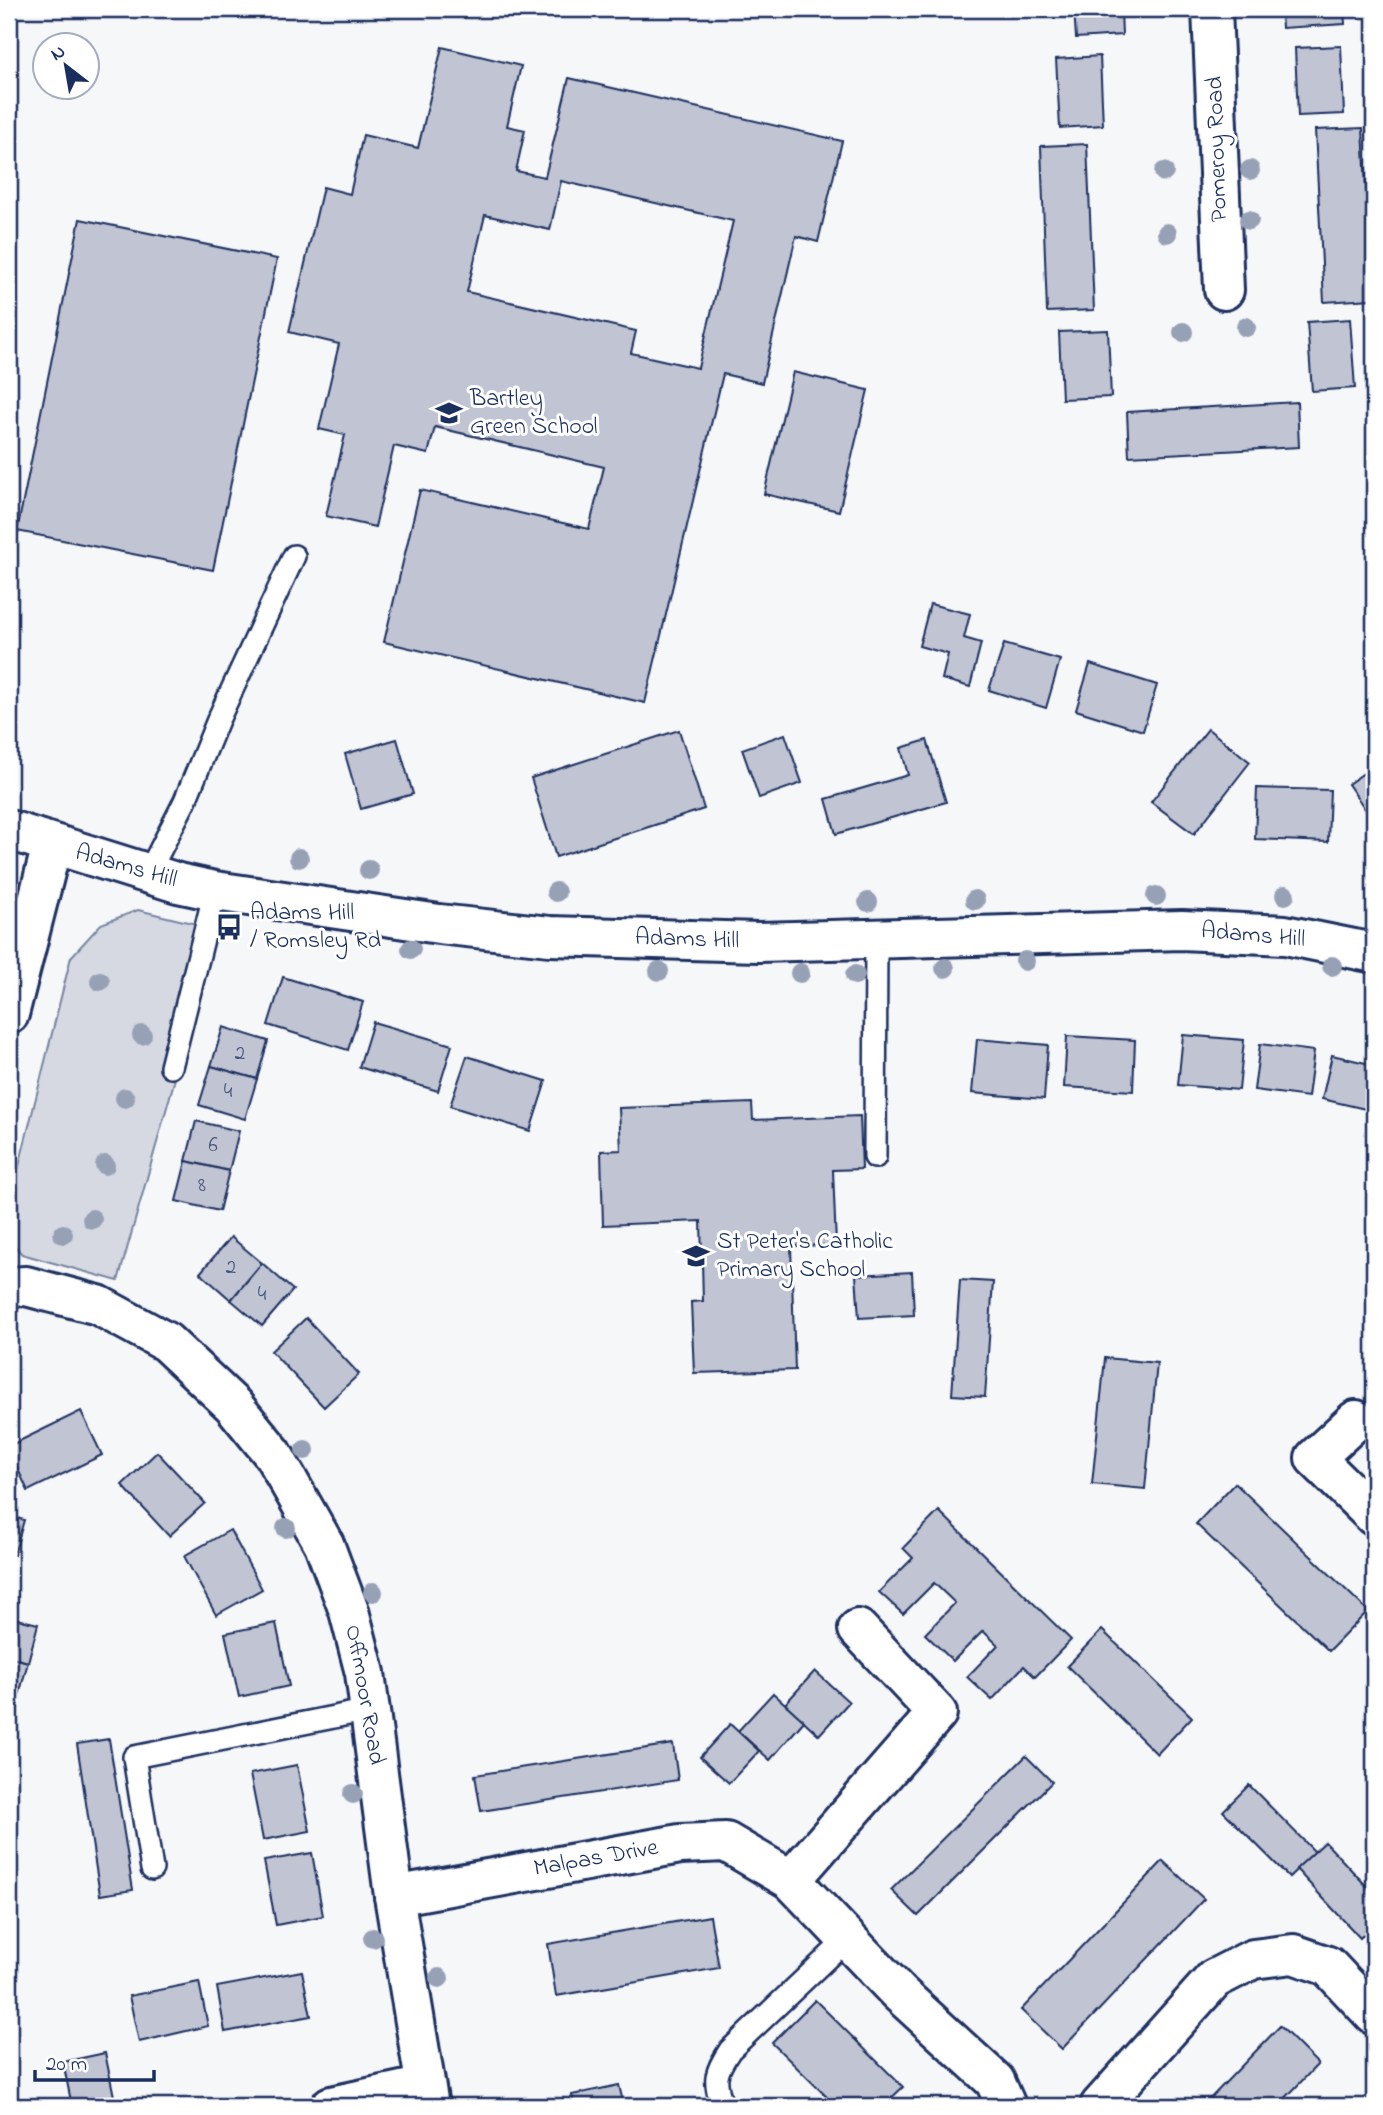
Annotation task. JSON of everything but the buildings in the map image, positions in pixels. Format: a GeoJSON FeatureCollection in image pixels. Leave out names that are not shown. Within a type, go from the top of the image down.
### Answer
{"type":"FeatureCollection","features":[{"type":"Feature","properties":{"kind":"street","name":"Pomeroy Road"},"geometry":{"type":"LineString","coordinates":[[1212,9],[1224,290]]}},
{"type":"Feature","properties":{"kind":"street","name":"Adams Hill"},"geometry":{"type":"LineString","coordinates":[[9,830],[148,874],[215,891],[439,924],[550,936],[759,942],[1182,930],[1285,935],[1374,953]]}},
{"type":"Feature","properties":{"kind":"street"},"geometry":{"type":"LineString","coordinates":[[9,1014],[52,845]]}},
{"type":"Feature","properties":{"kind":"street","name":"Offmoor Road"},"geometry":{"type":"LineString","coordinates":[[9,1287],[26,1286],[99,1306],[166,1342],[233,1405],[273,1454],[324,1544],[349,1611],[365,1673],[394,1896],[427,2096]]}},
{"type":"Feature","properties":{"kind":"street"},"geometry":{"type":"LineString","coordinates":[[1356,1420],[1315,1458],[1374,1516]]}},
{"type":"Feature","properties":{"kind":"street"},"geometry":{"type":"LineString","coordinates":[[790,1880],[937,1713],[858,1629]]}},
{"type":"Feature","properties":{"kind":"street","name":"Malpas Drive"},"geometry":{"type":"LineString","coordinates":[[394,1896],[680,1844],[726,1842],[790,1880],[898,1993],[995,2081],[1006,2106]]}},
{"type":"Feature","properties":{"kind":"street"},"geometry":{"type":"LineString","coordinates":[[1100,2106],[1214,1979],[1253,1959],[1293,1954],[1328,1966],[1374,2015]]}},
{"type":"Feature","properties":{"kind":"street"},"geometry":{"type":"LineString","coordinates":[[331,2106],[427,2096]]}},
{"type":"Feature","properties":{"kind":"lane"},"geometry":{"type":"LineString","coordinates":[[148,874],[185,801],[218,720],[294,556]]}},
{"type":"Feature","properties":{"kind":"lane"},"geometry":{"type":"LineString","coordinates":[[171,1067],[215,891]]}},
{"type":"Feature","properties":{"kind":"lane"},"geometry":{"type":"LineString","coordinates":[[875,1157],[876,938]]}},
{"type":"Feature","properties":{"kind":"lane"},"geometry":{"type":"LineString","coordinates":[[152,1869],[134,1757],[369,1710]]}},
{"type":"Feature","properties":{"kind":"lane"},"geometry":{"type":"LineString","coordinates":[[722,2106],[715,2081],[719,2066],[730,2050],[848,1938]]}},
{"type":"Feature","properties":{"kind":"shaded area"},"geometry":{"type":"Polygon","coordinates":[[[138,910],[217,929],[118,1281],[22,1254],[9,1240],[9,1206],[71,957],[101,924],[138,910]]]}},
{"type":"Feature","properties":{"kind":"place","name":"Bartley Green School"},"geometry":{"type":"Point","coordinates":[449,413]}},
{"type":"Feature","properties":{"kind":"place","name":"Adams Hill / Romsley Rd"},"geometry":{"type":"Point","coordinates":[229,927]}},
{"type":"Feature","properties":{"kind":"place","name":"St Peter's Catholic Primary School"},"geometry":{"type":"Point","coordinates":[696,1256]}}]}
